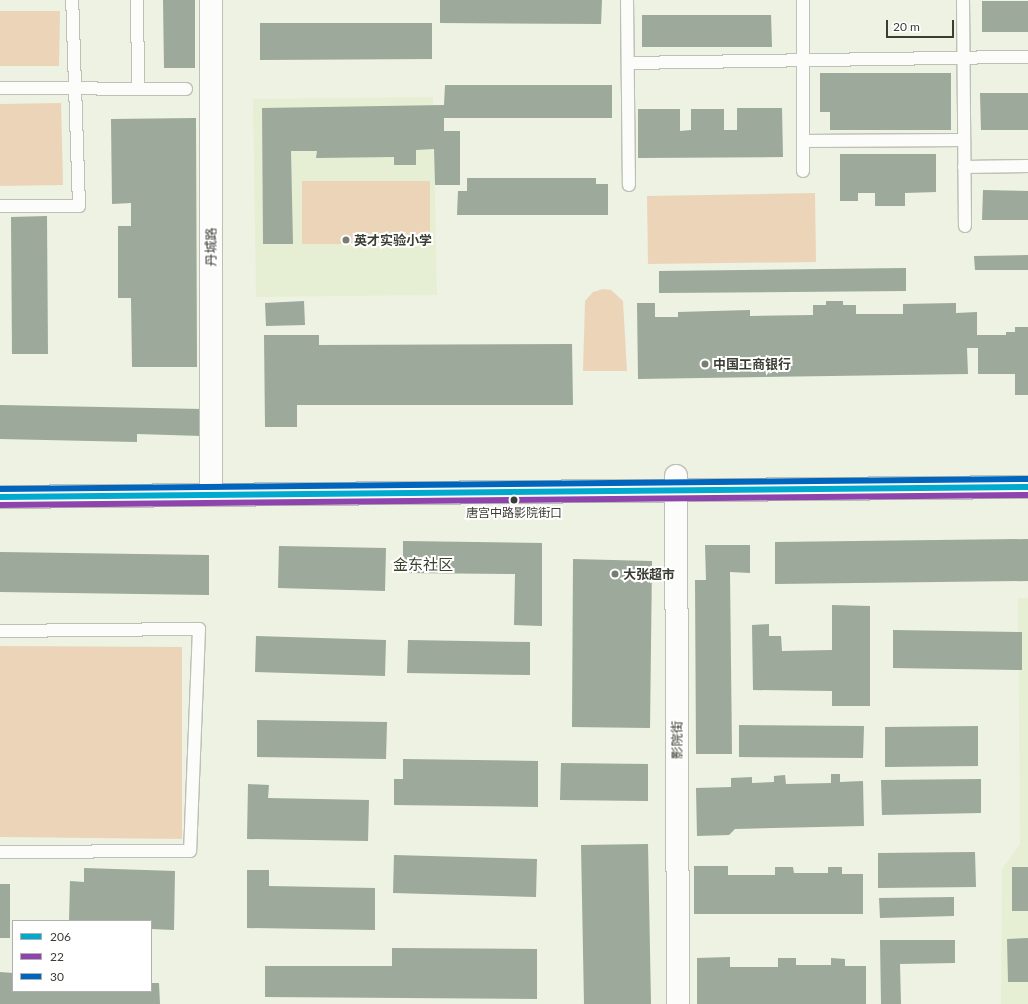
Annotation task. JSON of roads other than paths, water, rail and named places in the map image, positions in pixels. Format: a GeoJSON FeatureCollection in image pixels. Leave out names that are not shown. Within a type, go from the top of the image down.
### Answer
{"type":"FeatureCollection","features":[{"type":"Feature","properties":{"kind":"main road","name":"丹城路"},"geometry":{"type":"LineString","coordinates":[[211,0],[211,487]]}},
{"type":"Feature","properties":{"kind":"main road"},"geometry":{"type":"LineString","coordinates":[[0,482],[211,487],[676,483],[1028,474]]}},
{"type":"Feature","properties":{"kind":"main road"},"geometry":{"type":"LineString","coordinates":[[676,483],[1028,487]]}},
{"type":"Feature","properties":{"kind":"main road","name":"影院街"},"geometry":{"type":"LineString","coordinates":[[676,483],[678,1004]]}},
{"type":"Feature","properties":{"kind":"main road"},"geometry":{"type":"LineString","coordinates":[[0,497],[211,487]]}},
{"type":"Feature","properties":{"kind":"lane"},"geometry":{"type":"LineString","coordinates":[[0,206],[79,206],[72,0]]}},
{"type":"Feature","properties":{"kind":"lane"},"geometry":{"type":"LineString","coordinates":[[137,0],[138,88]]}},
{"type":"Feature","properties":{"kind":"lane"},"geometry":{"type":"LineString","coordinates":[[627,0],[629,185]]}},
{"type":"Feature","properties":{"kind":"lane"},"geometry":{"type":"LineString","coordinates":[[803,0],[803,171]]}},
{"type":"Feature","properties":{"kind":"lane"},"geometry":{"type":"LineString","coordinates":[[963,0],[964,226]]}},
{"type":"Feature","properties":{"kind":"lane"},"geometry":{"type":"LineString","coordinates":[[628,63],[1028,58]]}},
{"type":"Feature","properties":{"kind":"lane"},"geometry":{"type":"LineString","coordinates":[[0,88],[186,89]]}},
{"type":"Feature","properties":{"kind":"lane"},"geometry":{"type":"LineString","coordinates":[[803,141],[964,140]]}},
{"type":"Feature","properties":{"kind":"lane"},"geometry":{"type":"LineString","coordinates":[[964,167],[1028,166]]}},
{"type":"Feature","properties":{"kind":"lane"},"geometry":{"type":"LineString","coordinates":[[0,631],[199,629],[190,851],[0,852]]}},
{"type":"Feature","properties":{"kind":"place","name":"英才实验小学"},"geometry":{"type":"Point","coordinates":[346,240]}},
{"type":"Feature","properties":{"kind":"place","name":"中国工商银行"},"geometry":{"type":"Point","coordinates":[705,364]}},
{"type":"Feature","properties":{"kind":"place","name":"唐宫中路影院街口"},"geometry":{"type":"Point","coordinates":[514,500]}},
{"type":"Feature","properties":{"kind":"place","name":"大张超市"},"geometry":{"type":"Point","coordinates":[615,574]}},
{"type":"Feature","properties":{"kind":"district","name":"金东社区"},"geometry":{"type":"Point","coordinates":[423,565]}}]}
